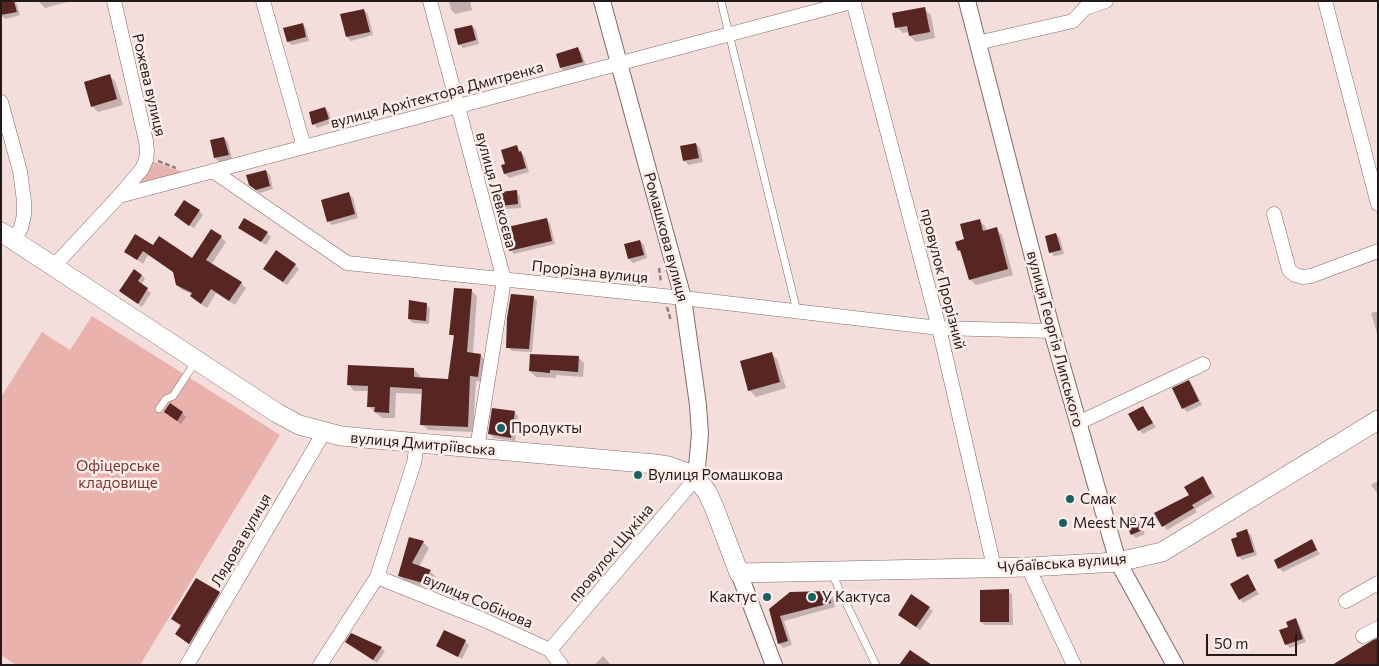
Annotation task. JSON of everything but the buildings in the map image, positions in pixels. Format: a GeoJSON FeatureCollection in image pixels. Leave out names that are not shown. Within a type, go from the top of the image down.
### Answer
{"type":"FeatureCollection","features":[{"type":"Feature","properties":{"kind":"main road","name":"вулиця Дмитріївська"},"geometry":{"type":"LineString","coordinates":[[7,236],[277,413],[300,425],[341,436],[668,466],[696,478]]}},
{"type":"Feature","properties":{"kind":"main road","name":"Чубаївська вулиця"},"geometry":{"type":"LineString","coordinates":[[739,574],[1028,567],[1118,562],[1162,552],[1378,420]]}},
{"type":"Feature","properties":{"kind":"main road"},"geometry":{"type":"LineString","coordinates":[[696,478],[707,492],[714,507],[739,574]]}},
{"type":"Feature","properties":{"kind":"street","name":"Рожева вулиця"},"geometry":{"type":"LineString","coordinates":[[114,1],[147,151],[142,169],[119,196]]}},
{"type":"Feature","properties":{"kind":"street"},"geometry":{"type":"LineString","coordinates":[[263,1],[304,147]]}},
{"type":"Feature","properties":{"kind":"street","name":"вулиця Левкоєва"},"geometry":{"type":"LineString","coordinates":[[430,1],[504,280],[477,448]]}},
{"type":"Feature","properties":{"kind":"street","name":"Ромашкова вулиця"},"geometry":{"type":"LineString","coordinates":[[602,1],[683,298],[699,424],[696,478]]}},
{"type":"Feature","properties":{"kind":"street","name":"вулиця Архітектора Дмитренка"},"geometry":{"type":"LineString","coordinates":[[119,196],[854,1]]}},
{"type":"Feature","properties":{"kind":"street","name":"провулок Прорізний"},"geometry":{"type":"LineString","coordinates":[[854,1],[939,328],[994,567]]}},
{"type":"Feature","properties":{"kind":"street","name":"вулиця Георгія Липського"},"geometry":{"type":"LineString","coordinates":[[967,1],[1052,331],[1118,562],[1175,665]]}},
{"type":"Feature","properties":{"kind":"street"},"geometry":{"type":"LineString","coordinates":[[978,43],[1072,21],[1085,8],[1106,1]]}},
{"type":"Feature","properties":{"kind":"street"},"geometry":{"type":"LineString","coordinates":[[1325,1],[1378,204]]}},
{"type":"Feature","properties":{"kind":"street"},"geometry":{"type":"LineString","coordinates":[[1,102],[20,171],[24,201],[21,228],[7,236]]}},
{"type":"Feature","properties":{"kind":"street","name":"Прорізна вулиця"},"geometry":{"type":"LineString","coordinates":[[213,171],[347,263],[683,298],[939,328],[1052,331]]}},
{"type":"Feature","properties":{"kind":"street"},"geometry":{"type":"LineString","coordinates":[[54,266],[119,196]]}},
{"type":"Feature","properties":{"kind":"street"},"geometry":{"type":"LineString","coordinates":[[1274,214],[1289,270],[1303,278],[1378,251]]}},
{"type":"Feature","properties":{"kind":"street"},"geometry":{"type":"LineString","coordinates":[[1078,423],[1203,364]]}},
{"type":"Feature","properties":{"kind":"street","name":"Лядова вулиця"},"geometry":{"type":"LineString","coordinates":[[187,665],[324,432]]}},
{"type":"Feature","properties":{"kind":"street"},"geometry":{"type":"LineString","coordinates":[[320,665],[376,577],[414,464],[417,443]]}},
{"type":"Feature","properties":{"kind":"street","name":"провулок Щукіна"},"geometry":{"type":"LineString","coordinates":[[550,650],[696,478]]}},
{"type":"Feature","properties":{"kind":"street"},"geometry":{"type":"LineString","coordinates":[[1028,567],[1074,665]]}},
{"type":"Feature","properties":{"kind":"street"},"geometry":{"type":"LineString","coordinates":[[739,574],[774,665]]}},
{"type":"Feature","properties":{"kind":"street","name":"вулиця Собінова"},"geometry":{"type":"LineString","coordinates":[[376,577],[482,619],[550,650],[561,665]]}},
{"type":"Feature","properties":{"kind":"street"},"geometry":{"type":"LineString","coordinates":[[1346,601],[1378,583]]}},
{"type":"Feature","properties":{"kind":"street"},"geometry":{"type":"LineString","coordinates":[[1363,636],[1378,628]]}},
{"type":"Feature","properties":{"kind":"lane"},"geometry":{"type":"LineString","coordinates":[[720,1],[797,311]]}},
{"type":"Feature","properties":{"kind":"lane"},"geometry":{"type":"LineString","coordinates":[[159,409],[166,399],[173,396],[196,360]]}},
{"type":"Feature","properties":{"kind":"lane"},"geometry":{"type":"LineString","coordinates":[[831,571],[876,665]]}},
{"type":"Feature","properties":{"kind":"green space"},"geometry":{"type":"Polygon","coordinates":[[[151,161],[186,173],[145,187],[139,178],[151,161]]]}},
{"type":"Feature","properties":{"kind":"green space","name":"Офіцерське кладовище"},"geometry":{"type":"Polygon","coordinates":[[[92,316],[280,435],[140,665],[16,665],[1,655],[1,397],[42,332],[70,350],[92,316]]]}},
{"type":"Feature","properties":{"kind":"place","name":"Продукты"},"geometry":{"type":"Point","coordinates":[501,428]}},
{"type":"Feature","properties":{"kind":"place","name":"Вулиця Ромашкова"},"geometry":{"type":"Point","coordinates":[638,475]}},
{"type":"Feature","properties":{"kind":"place","name":"Смак"},"geometry":{"type":"Point","coordinates":[1070,499]}},
{"type":"Feature","properties":{"kind":"place","name":"Meest № 74"},"geometry":{"type":"Point","coordinates":[1063,523]}},
{"type":"Feature","properties":{"kind":"place","name":"Кактус"},"geometry":{"type":"Point","coordinates":[767,597]}},
{"type":"Feature","properties":{"kind":"place","name":"У Кактуса"},"geometry":{"type":"Point","coordinates":[812,597]}}]}
